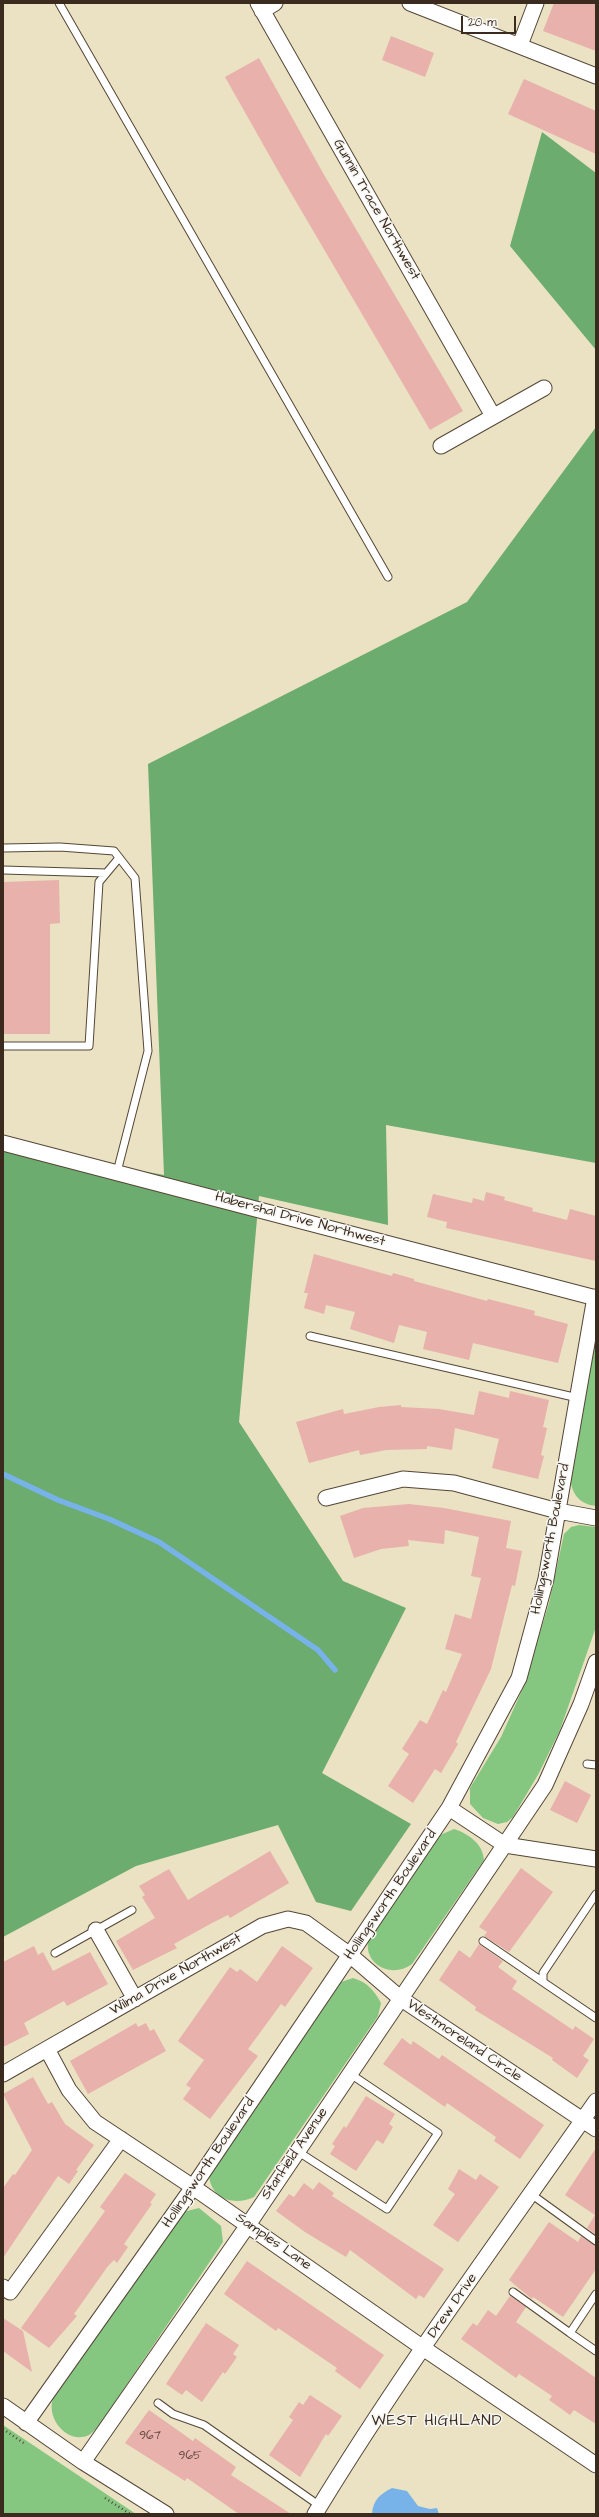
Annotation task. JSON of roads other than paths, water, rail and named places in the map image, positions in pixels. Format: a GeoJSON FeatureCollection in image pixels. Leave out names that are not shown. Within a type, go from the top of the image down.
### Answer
{"type":"FeatureCollection","features":[{"type":"Feature","properties":{"kind":"street"},"geometry":{"type":"LineString","coordinates":[[260,7],[275,3]]}},
{"type":"Feature","properties":{"kind":"street"},"geometry":{"type":"LineString","coordinates":[[410,3],[432,7],[596,76]]}},
{"type":"Feature","properties":{"kind":"street"},"geometry":{"type":"LineString","coordinates":[[520,45],[536,3]]}},
{"type":"Feature","properties":{"kind":"street","name":"Gunnin Trace Northwest"},"geometry":{"type":"LineString","coordinates":[[260,7],[494,416]]}},
{"type":"Feature","properties":{"kind":"street"},"geometry":{"type":"LineString","coordinates":[[441,446],[544,388]]}},
{"type":"Feature","properties":{"kind":"street","name":"Habershal Drive Northwest"},"geometry":{"type":"LineString","coordinates":[[3,1144],[117,1172],[595,1298]]}},
{"type":"Feature","properties":{"kind":"street","name":"Hollingsworth Boulevard"},"geometry":{"type":"LineString","coordinates":[[26,2423],[193,2187],[449,1808],[519,1678],[546,1579],[595,1298]]}},
{"type":"Feature","properties":{"kind":"street"},"geometry":{"type":"LineString","coordinates":[[326,1498],[403,1479],[454,1483],[558,1511],[596,1518]]}},
{"type":"Feature","properties":{"kind":"street","name":"Stanfield Avenue"},"geometry":{"type":"LineString","coordinates":[[83,2462],[248,2225],[545,1785],[581,1704],[596,1662]]}},
{"type":"Feature","properties":{"kind":"street"},"geometry":{"type":"LineString","coordinates":[[449,1808],[505,1845],[596,1859]]}},
{"type":"Feature","properties":{"kind":"street","name":"Wilma Drive Northwest"},"geometry":{"type":"LineString","coordinates":[[3,2074],[262,1926],[288,1919],[306,1923],[350,1955]]}},
{"type":"Feature","properties":{"kind":"street"},"geometry":{"type":"LineString","coordinates":[[96,1930],[135,1999]]}},
{"type":"Feature","properties":{"kind":"street","name":"Westmoreland Circle"},"geometry":{"type":"LineString","coordinates":[[350,1955],[400,1998],[596,2129]]}},
{"type":"Feature","properties":{"kind":"street","name":"Samples Lane"},"geometry":{"type":"LineString","coordinates":[[47,2049],[69,2090],[95,2122],[193,2187],[423,2348],[596,2465]]}},
{"type":"Feature","properties":{"kind":"street","name":"Drew Drive"},"geometry":{"type":"LineString","coordinates":[[317,2510],[344,2466],[423,2348],[596,2101]]}},
{"type":"Feature","properties":{"kind":"street"},"geometry":{"type":"LineString","coordinates":[[3,2287],[10,2292],[121,2139]]}},
{"type":"Feature","properties":{"kind":"street"},"geometry":{"type":"LineString","coordinates":[[3,2406],[83,2462],[166,2514]]}},
{"type":"Feature","properties":{"kind":"lane"},"geometry":{"type":"LineString","coordinates":[[59,3],[388,577]]}},
{"type":"Feature","properties":{"kind":"lane"},"geometry":{"type":"LineString","coordinates":[[3,848],[60,847],[114,851],[136,878],[148,1051],[117,1172]]}},
{"type":"Feature","properties":{"kind":"lane"},"geometry":{"type":"LineString","coordinates":[[3,1046],[89,1046],[99,882],[119,858]]}},
{"type":"Feature","properties":{"kind":"lane"},"geometry":{"type":"LineString","coordinates":[[3,870],[106,874]]}},
{"type":"Feature","properties":{"kind":"lane"},"geometry":{"type":"LineString","coordinates":[[310,1336],[578,1398]]}},
{"type":"Feature","properties":{"kind":"lane"},"geometry":{"type":"LineString","coordinates":[[587,1764],[596,1765]]}},
{"type":"Feature","properties":{"kind":"lane"},"geometry":{"type":"LineString","coordinates":[[543,1982],[544,1973],[596,1894]]}},
{"type":"Feature","properties":{"kind":"lane"},"geometry":{"type":"LineString","coordinates":[[55,1952],[132,1910]]}},
{"type":"Feature","properties":{"kind":"lane"},"geometry":{"type":"LineString","coordinates":[[483,1942],[596,2018]]}},
{"type":"Feature","properties":{"kind":"lane"},"geometry":{"type":"LineString","coordinates":[[297,2151],[386,2209],[438,2133],[350,2073]]}},
{"type":"Feature","properties":{"kind":"lane"},"geometry":{"type":"LineString","coordinates":[[531,2194],[596,2241]]}},
{"type":"Feature","properties":{"kind":"lane"},"geometry":{"type":"LineString","coordinates":[[513,2292],[596,2351]]}},
{"type":"Feature","properties":{"kind":"lane"},"geometry":{"type":"LineString","coordinates":[[570,2333],[596,2294]]}},
{"type":"Feature","properties":{"kind":"lane"},"geometry":{"type":"LineString","coordinates":[[158,2404],[173,2414],[204,2425],[317,2510]]}},
{"type":"Feature","properties":{"kind":"water"},"geometry":{"type":"Polygon","coordinates":[[[392,2488],[407,2491],[418,2506],[430,2509],[437,2508],[439,2514],[372,2514],[374,2505],[378,2498],[392,2488]]]}},
{"type":"Feature","properties":{"kind":"waterway"},"geometry":{"type":"LineString","coordinates":[[3,1474],[58,1500],[109,1519],[159,1542],[318,1650],[335,1670]]}},
{"type":"Feature","properties":{"kind":"district","name":"WEST HIGHLAND"},"geometry":{"type":"Point","coordinates":[437,2422]}}]}
